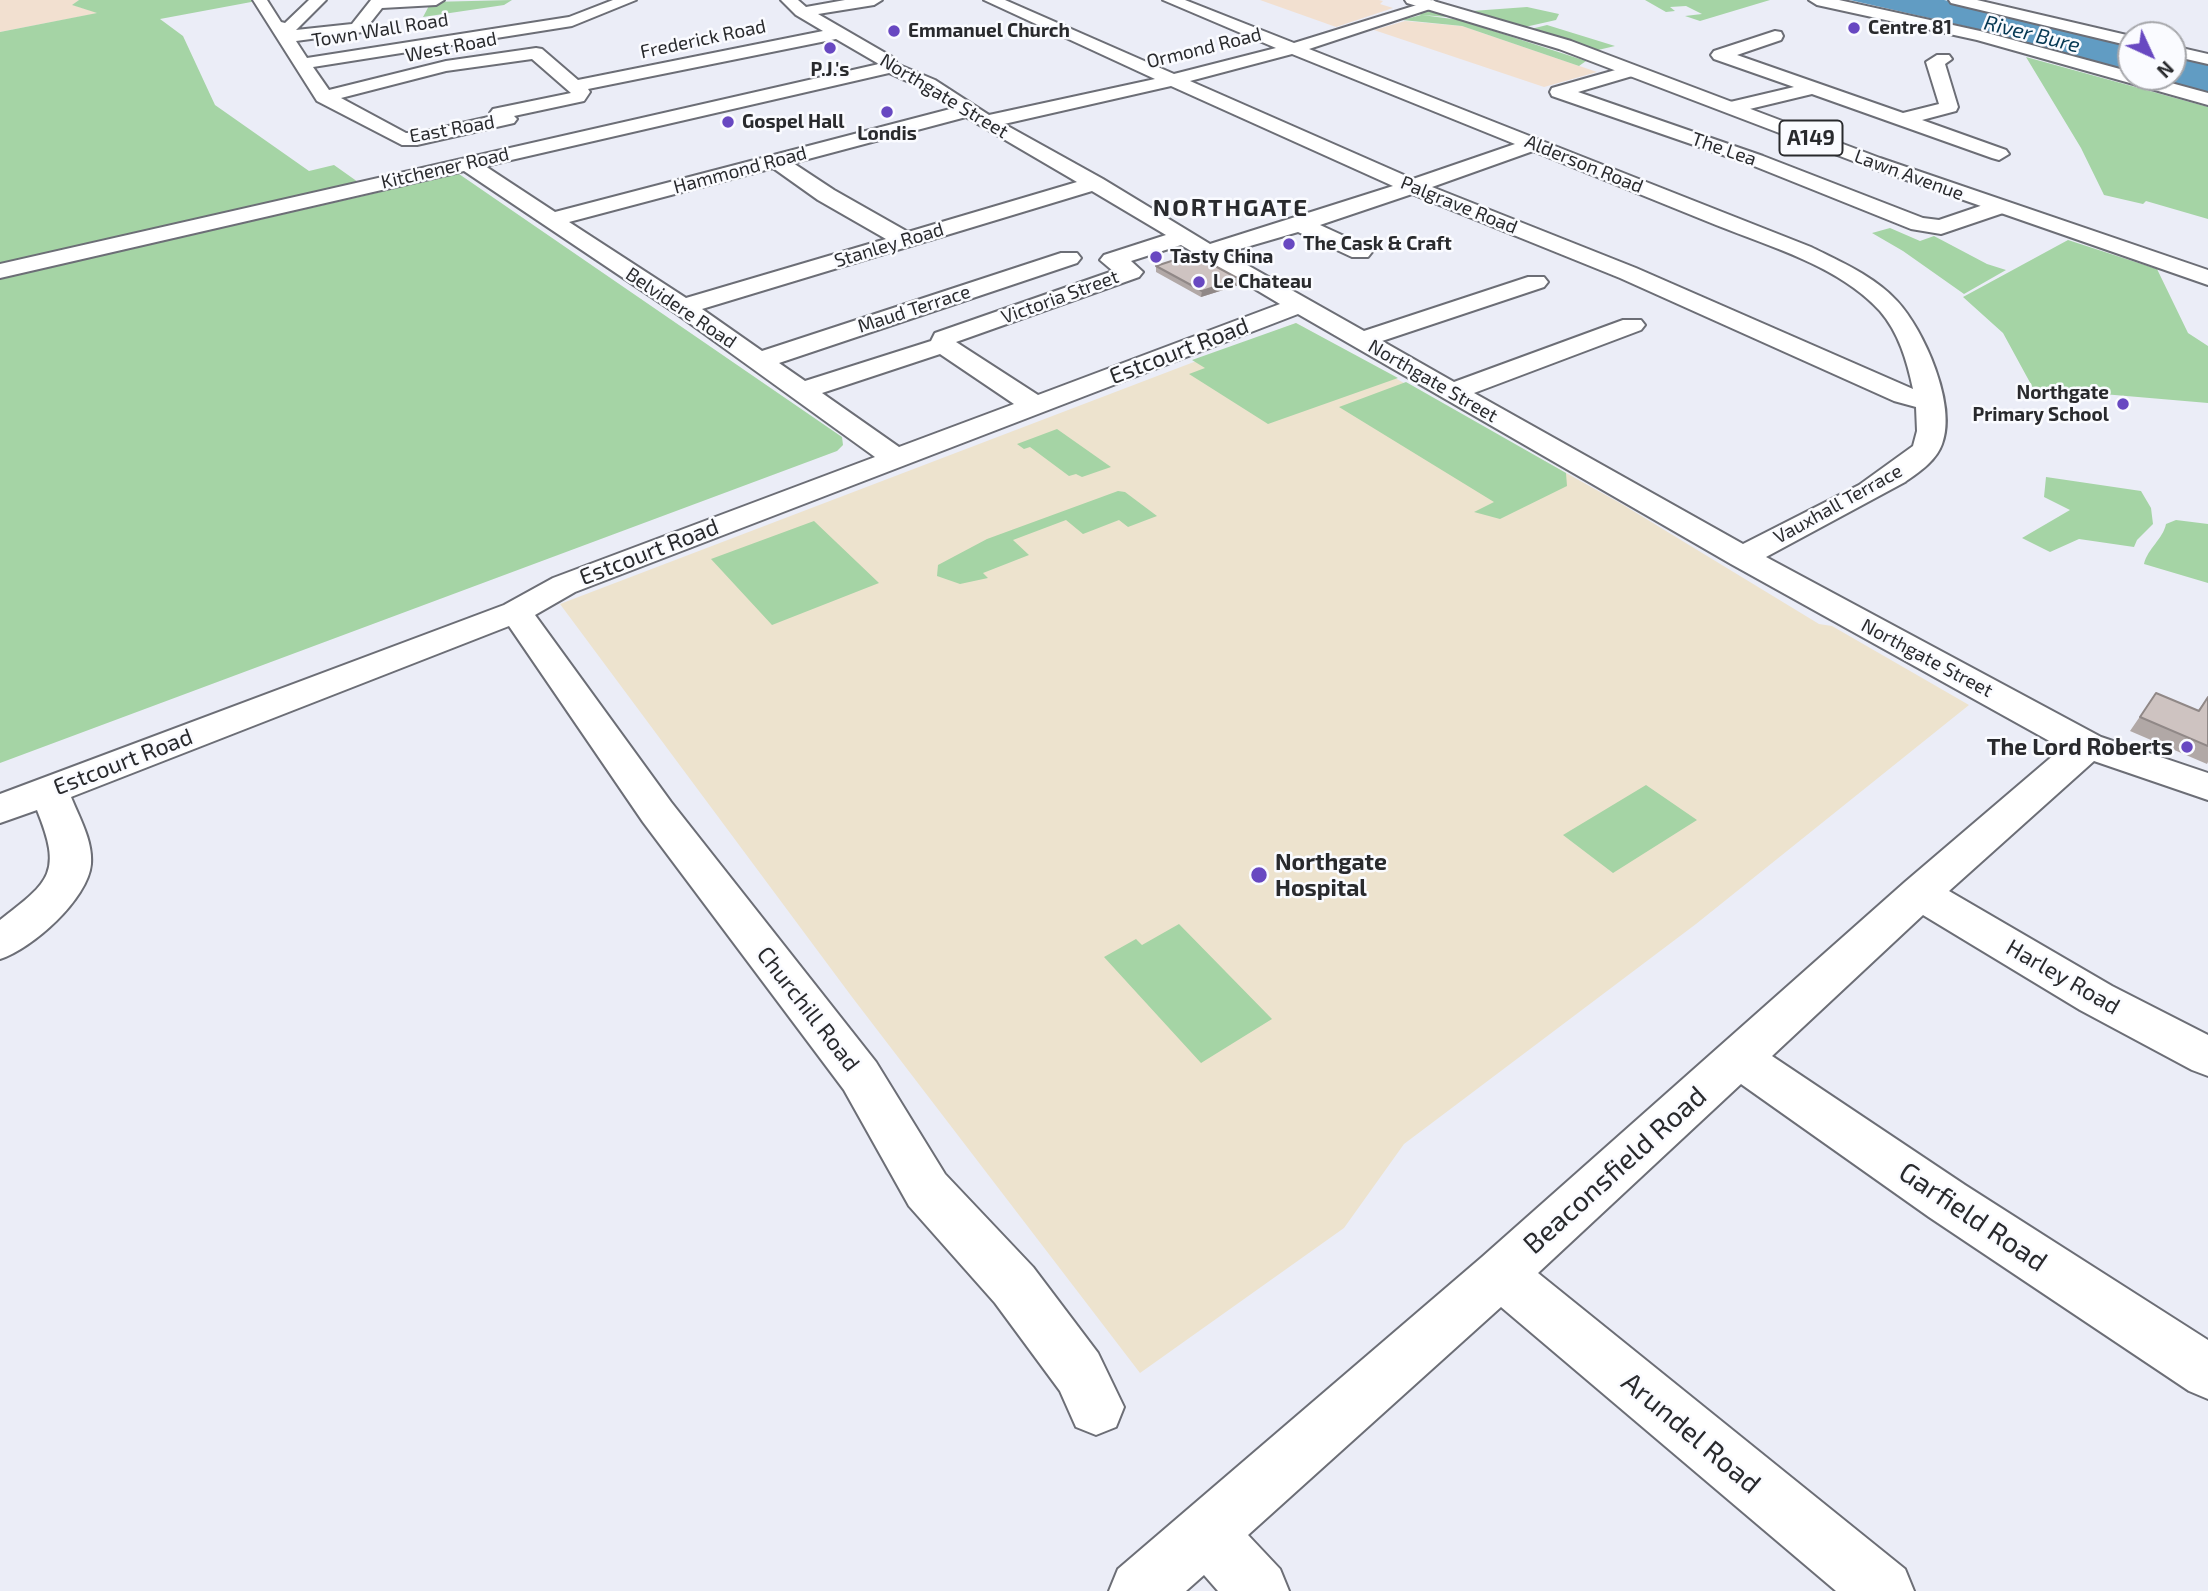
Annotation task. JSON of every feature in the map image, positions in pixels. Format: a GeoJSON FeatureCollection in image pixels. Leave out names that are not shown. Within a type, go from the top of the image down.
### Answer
{"type":"FeatureCollection","features":[{"type":"Feature","properties":{"kind":"street","name":"Town Wall Road"},"geometry":{"type":"LineString","coordinates":[[300,64],[572,21],[608,4],[628,0]]}},
{"type":"Feature","properties":{"kind":"street"},"geometry":{"type":"LineString","coordinates":[[796,6],[874,0]]}},
{"type":"Feature","properties":{"kind":"street","name":"Palgrave Road"},"geometry":{"type":"LineString","coordinates":[[992,0],[1413,186],[1628,273],[1903,395],[1929,402]]}},
{"type":"Feature","properties":{"kind":"street","name":"Alderson Road"},"geometry":{"type":"LineString","coordinates":[[1171,0],[1803,251],[1868,288],[1893,310],[1913,340],[1922,361],[1929,402]]}},
{"type":"Feature","properties":{"kind":"street"},"geometry":{"type":"LineString","coordinates":[[1817,0],[1980,36],[2208,99]]}},
{"type":"Feature","properties":{"kind":"street"},"geometry":{"type":"LineString","coordinates":[[1957,0],[2117,38]]}},
{"type":"Feature","properties":{"kind":"street","name":"East Road"},"geometry":{"type":"LineString","coordinates":[[260,2],[276,27],[286,32],[300,64],[324,97],[402,139],[417,139],[577,97],[581,92],[576,86]]}},
{"type":"Feature","properties":{"kind":"street"},"geometry":{"type":"LineString","coordinates":[[286,32],[315,2]]}},
{"type":"Feature","properties":{"kind":"street","name":"Ormond Road"},"geometry":{"type":"LineString","coordinates":[[978,116],[1170,79],[1374,24],[1422,2]]}},
{"type":"Feature","properties":{"kind":"street","name":"Lawn Avenue"},"geometry":{"type":"LineString","coordinates":[[1422,2],[1565,45],[1873,162],[2208,278]]}},
{"type":"Feature","properties":{"kind":"street"},"geometry":{"type":"LineString","coordinates":[[357,28],[377,3],[434,11]]}},
{"type":"Feature","properties":{"kind":"street","name":"Northgate Street"},"geometry":{"type":"LineString","coordinates":[[796,6],[888,62],[890,67],[909,73],[1207,252],[1742,557],[2088,746],[2208,788]]}},
{"type":"Feature","properties":{"kind":"street"},"geometry":{"type":"LineString","coordinates":[[286,32],[357,28],[385,23]]}},
{"type":"Feature","properties":{"kind":"street","name":"Frederick Road"},"geometry":{"type":"LineString","coordinates":[[576,86],[838,33]]}},
{"type":"Feature","properties":{"kind":"street"},"geometry":{"type":"LineString","coordinates":[[1774,40],[1715,53],[1991,148]]}},
{"type":"Feature","properties":{"kind":"street","name":"West Road"},"geometry":{"type":"LineString","coordinates":[[324,97],[446,66],[536,53],[576,86]]}},
{"type":"Feature","properties":{"kind":"street"},"geometry":{"type":"LineString","coordinates":[[2187,54],[2208,59]]}},
{"type":"Feature","properties":{"kind":"street"},"geometry":{"type":"LineString","coordinates":[[1903,119],[1949,107],[1935,62],[1943,59]]}},
{"type":"Feature","properties":{"kind":"street"},"geometry":{"type":"LineString","coordinates":[[446,66],[464,82]]}},
{"type":"Feature","properties":{"kind":"street","name":"Kitchener Road"},"geometry":{"type":"LineString","coordinates":[[0,271],[890,67]]}},
{"type":"Feature","properties":{"kind":"street","name":"The Lea"},"geometry":{"type":"LineString","coordinates":[[1633,70],[1559,92],[1756,160],[1919,224],[1941,227],[1998,207]]}},
{"type":"Feature","properties":{"kind":"street"},"geometry":{"type":"LineString","coordinates":[[1733,107],[1814,89]]}},
{"type":"Feature","properties":{"kind":"street"},"geometry":{"type":"LineString","coordinates":[[482,97],[543,145]]}},
{"type":"Feature","properties":{"kind":"street","name":"Hammond Road"},"geometry":{"type":"LineString","coordinates":[[550,220],[777,161],[978,116]]}},
{"type":"Feature","properties":{"kind":"street"},"geometry":{"type":"LineString","coordinates":[[620,128],[645,142]]}},
{"type":"Feature","properties":{"kind":"street"},"geometry":{"type":"LineString","coordinates":[[1207,252],[1301,225],[1534,144]]}},
{"type":"Feature","properties":{"kind":"street"},"geometry":{"type":"LineString","coordinates":[[777,161],[826,195],[905,240]]}},
{"type":"Feature","properties":{"kind":"street","name":"Belvidere Road"},"geometry":{"type":"LineString","coordinates":[[466,163],[683,307],[894,457]]}},
{"type":"Feature","properties":{"kind":"street","name":"Stanley Road"},"geometry":{"type":"LineString","coordinates":[[683,307],[1096,183]]}},
{"type":"Feature","properties":{"kind":"street"},"geometry":{"type":"LineString","coordinates":[[1301,225],[1360,253]]}},
{"type":"Feature","properties":{"kind":"street","name":"Victoria Street"},"geometry":{"type":"LineString","coordinates":[[943,345],[944,338],[1131,272],[1112,260],[1184,236]]}},
{"type":"Feature","properties":{"kind":"street","name":"Maud Terrace"},"geometry":{"type":"LineString","coordinates":[[758,361],[1069,258]]}},
{"type":"Feature","properties":{"kind":"street"},"geometry":{"type":"LineString","coordinates":[[1361,340],[1536,282]]}},
{"type":"Feature","properties":{"kind":"street","name":"Estcourt Road"},"geometry":{"type":"LineString","coordinates":[[0,810],[516,612],[564,585],[894,457],[1302,304]]}},
{"type":"Feature","properties":{"kind":"street"},"geometry":{"type":"LineString","coordinates":[[1452,392],[1632,325]]}},
{"type":"Feature","properties":{"kind":"street"},"geometry":{"type":"LineString","coordinates":[[803,391],[943,345],[1034,405]]}},
{"type":"Feature","properties":{"kind":"street","name":"Vauxhall Terrace"},"geometry":{"type":"LineString","coordinates":[[1742,557],[1896,475],[1926,450],[1931,436],[1929,402]]}},
{"type":"Feature","properties":{"kind":"street","name":"Churchill Road"},"geometry":{"type":"LineString","coordinates":[[516,612],[657,812],[860,1076],[927,1190],[1014,1285],[1079,1372],[1096,1406]]}},
{"type":"Feature","properties":{"kind":"street","name":"Beaconsfield Road"},"geometry":{"type":"LineString","coordinates":[[1140,1591],[1500,1275],[1920,894],[2088,746]]}},
{"type":"Feature","properties":{"kind":"street"},"geometry":{"type":"LineString","coordinates":[[0,943],[49,901],[62,886],[71,869],[72,854],[49,790]]}},
{"type":"Feature","properties":{"kind":"street","name":"Harley Road"},"geometry":{"type":"LineString","coordinates":[[1920,894],[2096,998],[2208,1058]]}},
{"type":"Feature","properties":{"kind":"street","name":"Garfield Road"},"geometry":{"type":"LineString","coordinates":[[1739,1058],[1947,1201],[2208,1373]]}},
{"type":"Feature","properties":{"kind":"street","name":"Arundel Road"},"geometry":{"type":"LineString","coordinates":[[1500,1275],[1883,1591]]}},
{"type":"Feature","properties":{"kind":"street"},"geometry":{"type":"LineString","coordinates":[[1206,1532],[1258,1591]]}},
{"type":"Feature","properties":{"kind":"shaded area"},"geometry":{"type":"Polygon","coordinates":[[[0,0],[79,0],[73,5],[99,13],[0,32],[0,0]]]}},
{"type":"Feature","properties":{"kind":"shaded area"},"geometry":{"type":"Polygon","coordinates":[[[1260,0],[1379,0],[1383,1],[1380,4],[1393,8],[1336,27],[1260,0]]]}},
{"type":"Feature","properties":{"kind":"shaded area"},"geometry":{"type":"Polygon","coordinates":[[[1405,21],[1462,26],[1597,72],[1544,87],[1374,30],[1405,21]]]}},
{"type":"Feature","properties":{"kind":"shaded area","name":"Northgate Hospital"},"geometry":{"type":"Polygon","coordinates":[[[1296,323],[1620,503],[1819,624],[1832,626],[1969,705],[1696,924],[1404,1144],[1344,1228],[1140,1373],[852,997],[560,604],[1296,323]]]}},
{"type":"Feature","properties":{"kind":"green space"},"geometry":{"type":"Polygon","coordinates":[[[79,0],[262,0],[160,19],[183,36],[215,105],[309,171],[334,165],[358,182],[0,264],[0,32],[97,13],[72,5],[79,0]]]}},
{"type":"Feature","properties":{"kind":"green space"},"geometry":{"type":"Polygon","coordinates":[[[512,0],[504,5],[423,17],[431,2],[512,0]]]}},
{"type":"Feature","properties":{"kind":"green space"},"geometry":{"type":"Polygon","coordinates":[[[1645,0],[1770,0],[1700,21],[1685,16],[1702,14],[1686,6],[1670,7],[1675,11],[1666,12],[1645,0]]]}},
{"type":"Feature","properties":{"kind":"green space"},"geometry":{"type":"Polygon","coordinates":[[[1527,7],[1559,14],[1556,20],[1525,27],[1472,11],[1527,7]]]}},
{"type":"Feature","properties":{"kind":"green space"},"geometry":{"type":"Polygon","coordinates":[[[1439,11],[1558,47],[1587,59],[1460,18],[1422,15],[1460,20],[1586,61],[1579,66],[1462,26],[1402,20],[1421,15],[1417,13],[1439,11]]]}},
{"type":"Feature","properties":{"kind":"green space"},"geometry":{"type":"Polygon","coordinates":[[[1547,25],[1615,46],[1598,50],[1531,29],[1547,25]]]}},
{"type":"Feature","properties":{"kind":"green space"},"geometry":{"type":"Polygon","coordinates":[[[2026,57],[2117,82],[2117,91],[2150,91],[2208,107],[2208,219],[2146,201],[2143,204],[2104,195],[2081,148],[2026,57]]]}},
{"type":"Feature","properties":{"kind":"green space"},"geometry":{"type":"Polygon","coordinates":[[[459,174],[842,437],[843,445],[837,451],[0,763],[0,279],[459,174]]]}},
{"type":"Feature","properties":{"kind":"green space"},"geometry":{"type":"Polygon","coordinates":[[[1890,228],[1920,241],[1934,236],[1987,264],[2006,270],[1964,294],[1903,251],[1872,233],[1890,228]]]}},
{"type":"Feature","properties":{"kind":"green space"},"geometry":{"type":"Polygon","coordinates":[[[2068,240],[2157,269],[2188,333],[2208,346],[2208,403],[2033,388],[2003,333],[1963,297],[2068,240]]]}},
{"type":"Feature","properties":{"kind":"green space"},"geometry":{"type":"Polygon","coordinates":[[[1296,323],[1398,378],[1268,424],[1189,374],[1205,368],[1192,360],[1296,323]]]}},
{"type":"Feature","properties":{"kind":"green space"},"geometry":{"type":"Polygon","coordinates":[[[1406,382],[1566,473],[1567,486],[1500,519],[1474,512],[1494,502],[1339,407],[1406,382]]]}},
{"type":"Feature","properties":{"kind":"green space"},"geometry":{"type":"Polygon","coordinates":[[[1057,429],[1111,467],[1082,477],[1076,474],[1069,476],[1030,447],[1024,449],[1017,444],[1057,429]]]}},
{"type":"Feature","properties":{"kind":"green space"},"geometry":{"type":"Polygon","coordinates":[[[2046,477],[2141,491],[2151,508],[2153,524],[2137,540],[2134,547],[2079,539],[2050,552],[2022,538],[2070,510],[2044,497],[2046,477]]]}},
{"type":"Feature","properties":{"kind":"green space"},"geometry":{"type":"Polygon","coordinates":[[[1118,491],[1125,492],[1157,516],[1128,527],[1119,520],[1083,534],[1066,520],[1013,540],[1029,555],[983,573],[988,578],[960,584],[937,576],[938,565],[987,539],[1118,491]]]}},
{"type":"Feature","properties":{"kind":"green space"},"geometry":{"type":"Polygon","coordinates":[[[2176,520],[2208,524],[2208,583],[2144,564],[2166,524],[2176,520]]]}},
{"type":"Feature","properties":{"kind":"green space"},"geometry":{"type":"Polygon","coordinates":[[[814,521],[879,583],[772,625],[711,559],[814,521]]]}},
{"type":"Feature","properties":{"kind":"green space"},"geometry":{"type":"Polygon","coordinates":[[[1646,785],[1697,820],[1613,873],[1563,835],[1646,785]]]}},
{"type":"Feature","properties":{"kind":"green space"},"geometry":{"type":"Polygon","coordinates":[[[1179,924],[1272,1019],[1201,1063],[1104,957],[1136,939],[1142,945],[1179,924]]]}},
{"type":"Feature","properties":{"kind":"water","name":"River Bure"},"geometry":{"type":"Polygon","coordinates":[[[1850,0],[1944,0],[2117,40],[2117,70],[1986,31],[1850,0]]]}},
{"type":"Feature","properties":{"kind":"water"},"geometry":{"type":"Polygon","coordinates":[[[2187,56],[2208,61],[2208,93],[2187,88],[2187,56]]]}},
{"type":"Feature","properties":{"kind":"building"},"geometry":{"type":"Polygon","coordinates":[[[1193,254],[1239,279],[1202,291],[1156,266],[1193,254]]]}},
{"type":"Feature","properties":{"kind":"building"},"geometry":{"type":"Polygon","coordinates":[[[2156,693],[2199,711],[2208,697],[2208,746],[2140,717],[2156,693]]]}},
{"type":"Feature","properties":{"kind":"place","name":"Centre 81"},"geometry":{"type":"Point","coordinates":[1854,28]}},
{"type":"Feature","properties":{"kind":"place","name":"Emmanuel Church"},"geometry":{"type":"Point","coordinates":[894,31]}},
{"type":"Feature","properties":{"kind":"place","name":"P.J.'s"},"geometry":{"type":"Point","coordinates":[830,48]}},
{"type":"Feature","properties":{"kind":"place","name":"Londis"},"geometry":{"type":"Point","coordinates":[887,112]}},
{"type":"Feature","properties":{"kind":"place","name":"Gospel Hall"},"geometry":{"type":"Point","coordinates":[728,122]}},
{"type":"Feature","properties":{"kind":"place","name":"The Cask & Craft"},"geometry":{"type":"Point","coordinates":[1289,244]}},
{"type":"Feature","properties":{"kind":"place","name":"Tasty China"},"geometry":{"type":"Point","coordinates":[1156,257]}},
{"type":"Feature","properties":{"kind":"place","name":"Le Chateau"},"geometry":{"type":"Point","coordinates":[1199,282]}},
{"type":"Feature","properties":{"kind":"place","name":"Northgate Primary School"},"geometry":{"type":"Point","coordinates":[2123,404]}},
{"type":"Feature","properties":{"kind":"place","name":"The Lord Roberts"},"geometry":{"type":"Point","coordinates":[2187,747]}},
{"type":"Feature","properties":{"kind":"place","name":"Northgate Hospital"},"geometry":{"type":"Point","coordinates":[1259,875]}},
{"type":"Feature","properties":{"kind":"district","name":"NORTHGATE"},"geometry":{"type":"Point","coordinates":[1231,208]}}]}
